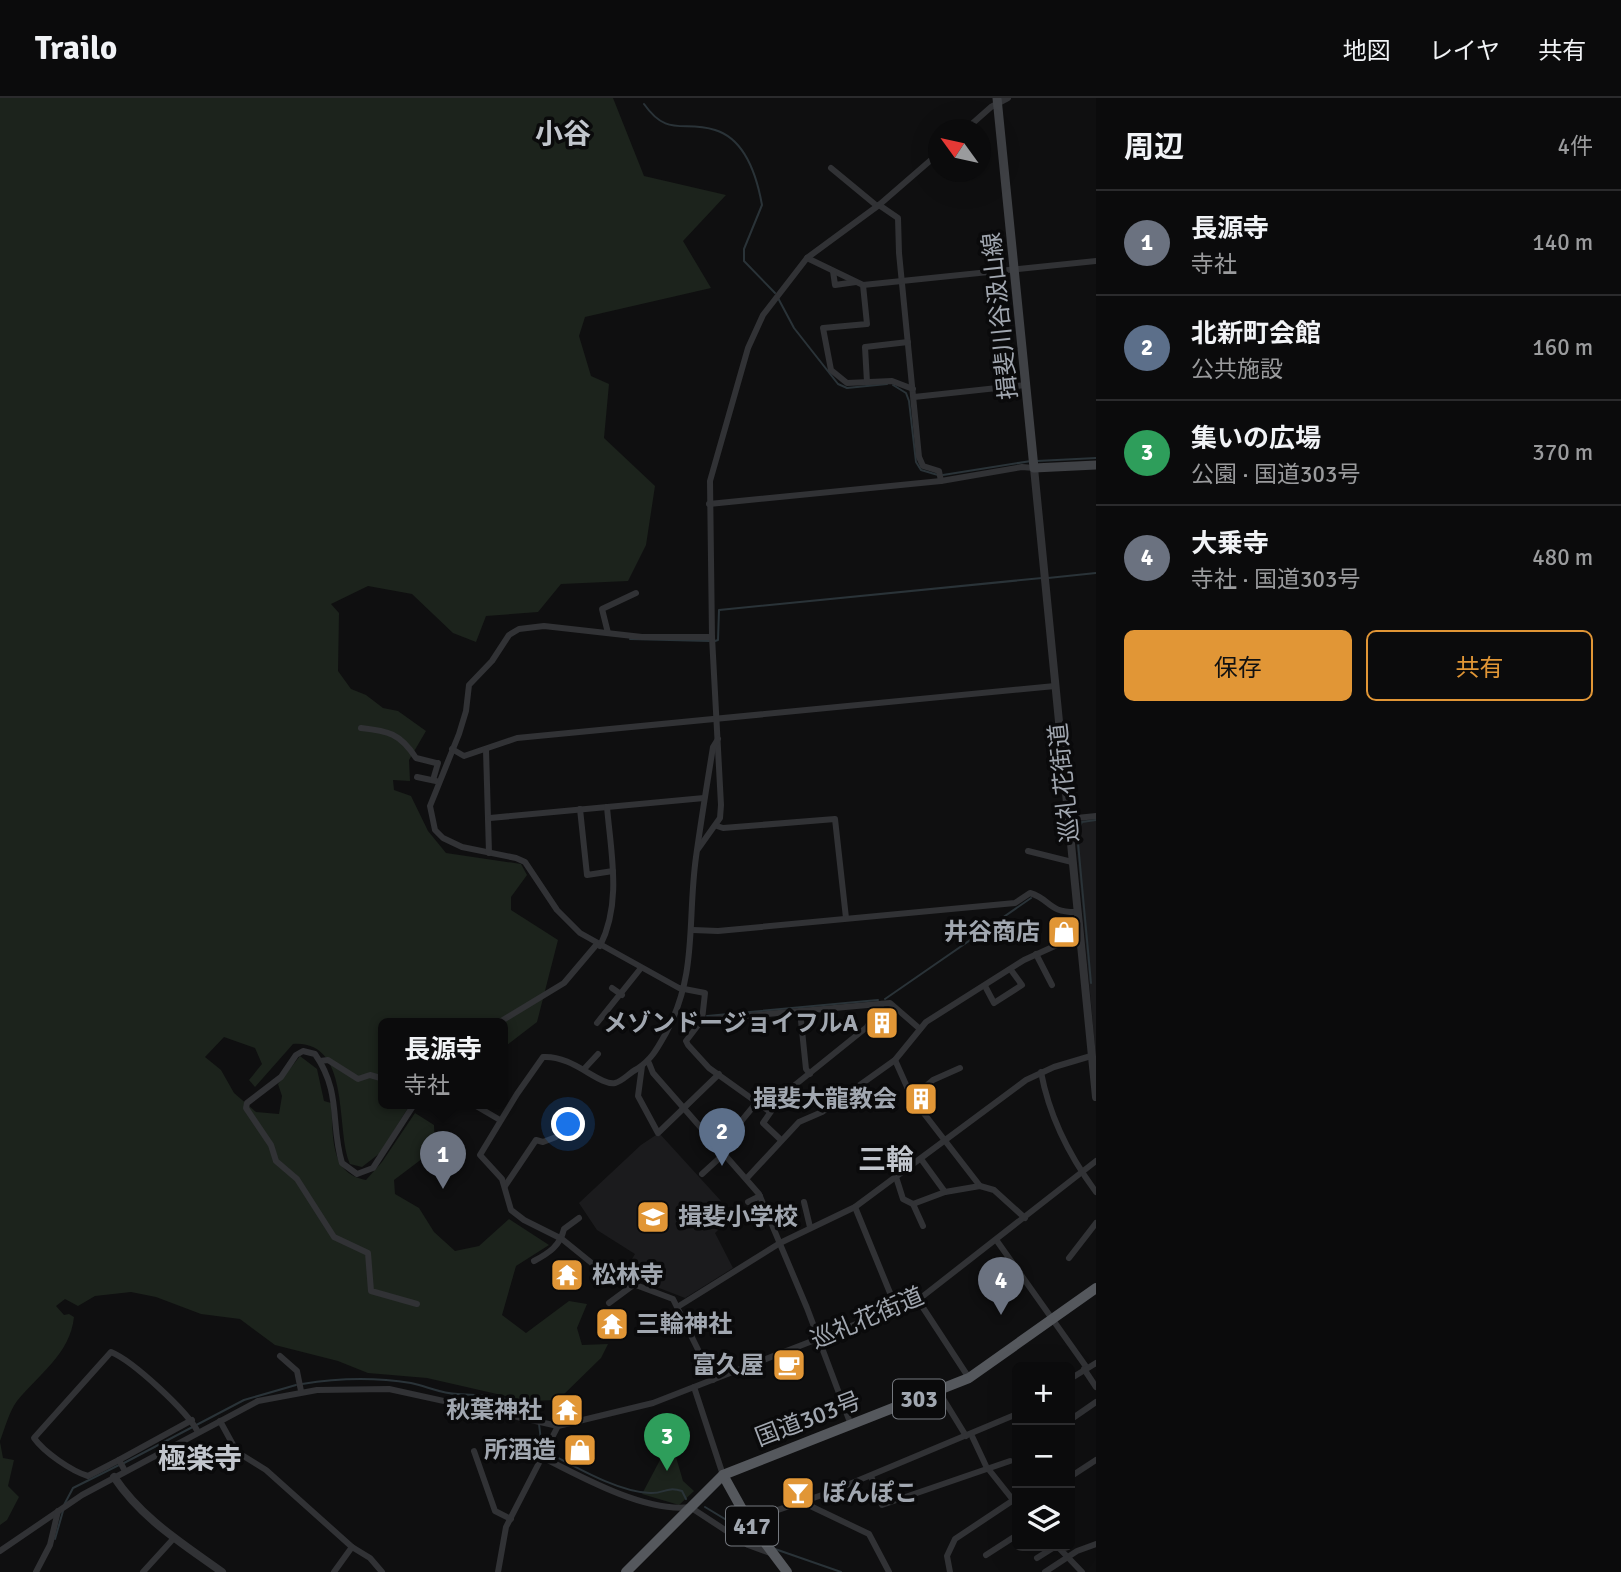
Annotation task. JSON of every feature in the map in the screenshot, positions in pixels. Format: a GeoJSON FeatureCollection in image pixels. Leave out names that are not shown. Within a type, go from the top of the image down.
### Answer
{"type":"FeatureCollection","features":[{"type":"Feature","properties":{"kind":"highway","name":"国道303号"},"geometry":{"type":"LineString","coordinates":[[626,1572],[723,1475],[969,1378],[1096,1287]]}},
{"type":"Feature","properties":{"kind":"highway","name":"417"},"geometry":{"type":"LineString","coordinates":[[723,1475],[748,1520],[787,1572]]}},
{"type":"Feature","properties":{"kind":"main road","name":"揖斐川谷汲山線"},"geometry":{"type":"LineString","coordinates":[[997,100],[1034,468]]}},
{"type":"Feature","properties":{"kind":"main road"},"geometry":{"type":"LineString","coordinates":[[1034,468],[1096,465]]}},
{"type":"Feature","properties":{"kind":"street"},"geometry":{"type":"LineString","coordinates":[[977,119],[997,100],[1008,98]]}},
{"type":"Feature","properties":{"kind":"street"},"geometry":{"type":"LineString","coordinates":[[698,849],[720,818],[709,503],[714,458],[748,348],[763,315],[807,258],[878,205],[928,162]]}},
{"type":"Feature","properties":{"kind":"street"},"geometry":{"type":"LineString","coordinates":[[831,168],[898,218],[919,457],[923,466],[939,471],[941,481]]}},
{"type":"Feature","properties":{"kind":"street"},"geometry":{"type":"LineString","coordinates":[[807,258],[860,284]]}},
{"type":"Feature","properties":{"kind":"street"},"geometry":{"type":"LineString","coordinates":[[833,271],[835,285],[902,281],[1096,261]]}},
{"type":"Feature","properties":{"kind":"street"},"geometry":{"type":"LineString","coordinates":[[860,284],[867,324],[822,328],[826,359],[831,370],[847,383],[892,381],[914,393],[1026,385]]}},
{"type":"Feature","properties":{"kind":"street"},"geometry":{"type":"LineString","coordinates":[[867,382],[865,347],[908,342]]}},
{"type":"Feature","properties":{"kind":"street"},"geometry":{"type":"LineString","coordinates":[[709,503],[941,481],[1022,467],[1034,468]]}},
{"type":"Feature","properties":{"kind":"street","name":"巡礼花街道"},"geometry":{"type":"LineString","coordinates":[[1034,468],[1096,1097]]}},
{"type":"Feature","properties":{"kind":"street"},"geometry":{"type":"LineString","coordinates":[[608,633],[602,609],[636,593]]}},
{"type":"Feature","properties":{"kind":"street"},"geometry":{"type":"LineString","coordinates":[[436,781],[467,711],[470,685],[492,661],[509,635],[527,626],[642,637],[712,637]]}},
{"type":"Feature","properties":{"kind":"street"},"geometry":{"type":"LineString","coordinates":[[452,749],[464,755],[517,738],[1055,686]]}},
{"type":"Feature","properties":{"kind":"street"},"geometry":{"type":"LineString","coordinates":[[361,728],[384,728],[408,745],[416,758],[445,764]]}},
{"type":"Feature","properties":{"kind":"street"},"geometry":{"type":"LineString","coordinates":[[718,739],[713,747],[704,798],[693,930],[685,989],[678,1010],[645,1064],[638,1097],[658,1133],[719,1074]]}},
{"type":"Feature","properties":{"kind":"street"},"geometry":{"type":"LineString","coordinates":[[486,750],[489,853]]}},
{"type":"Feature","properties":{"kind":"street"},"geometry":{"type":"LineString","coordinates":[[436,763],[436,781],[430,806],[435,830],[443,838],[462,847],[525,862],[567,923],[599,945],[641,968],[685,989],[705,993],[702,1020],[686,1041],[709,1068],[769,1111],[772,1110]]}},
{"type":"Feature","properties":{"kind":"street"},"geometry":{"type":"LineString","coordinates":[[417,777],[436,781]]}},
{"type":"Feature","properties":{"kind":"street"},"geometry":{"type":"LineString","coordinates":[[490,818],[704,798]]}},
{"type":"Feature","properties":{"kind":"street"},"geometry":{"type":"LineString","coordinates":[[506,1018],[564,983],[599,945],[611,923],[613,871],[607,807]]}},
{"type":"Feature","properties":{"kind":"street"},"geometry":{"type":"LineString","coordinates":[[580,809],[587,874],[613,871]]}},
{"type":"Feature","properties":{"kind":"street"},"geometry":{"type":"LineString","coordinates":[[1068,819],[1096,816]]}},
{"type":"Feature","properties":{"kind":"street"},"geometry":{"type":"LineString","coordinates":[[717,826],[723,828],[835,818],[846,918]]}},
{"type":"Feature","properties":{"kind":"street"},"geometry":{"type":"LineString","coordinates":[[1028,851],[1072,862]]}},
{"type":"Feature","properties":{"kind":"street"},"geometry":{"type":"LineString","coordinates":[[693,930],[718,931],[1015,903],[1030,893],[1051,908],[1062,912],[1078,912]]}},
{"type":"Feature","properties":{"kind":"street"},"geometry":{"type":"LineString","coordinates":[[747,1178],[799,1122],[822,1112],[895,1060],[926,1022],[1037,954],[1079,935]]}},
{"type":"Feature","properties":{"kind":"street"},"geometry":{"type":"LineString","coordinates":[[1037,954],[1052,985]]}},
{"type":"Feature","properties":{"kind":"street"},"geometry":{"type":"LineString","coordinates":[[597,1024],[641,968]]}},
{"type":"Feature","properties":{"kind":"street"},"geometry":{"type":"LineString","coordinates":[[985,986],[994,1003],[1022,985],[1011,970]]}},
{"type":"Feature","properties":{"kind":"street"},"geometry":{"type":"LineString","coordinates":[[612,988],[622,995]]}},
{"type":"Feature","properties":{"kind":"street"},"geometry":{"type":"LineString","coordinates":[[702,1020],[882,1003],[896,1007],[920,1029]]}},
{"type":"Feature","properties":{"kind":"street"},"geometry":{"type":"LineString","coordinates":[[780,1140],[763,1123],[772,1110],[785,1093],[867,1027],[882,1003]]}},
{"type":"Feature","properties":{"kind":"street"},"geometry":{"type":"LineString","coordinates":[[800,1011],[806,1069],[810,1074]]}},
{"type":"Feature","properties":{"kind":"street"},"geometry":{"type":"LineString","coordinates":[[411,1109],[373,1168],[357,1174],[342,1163],[334,1099],[320,1061],[310,1052],[303,1051],[296,1055],[281,1077],[247,1103],[246,1108],[271,1145],[276,1161],[298,1179],[334,1237],[346,1245],[368,1253],[371,1291],[417,1304]]}},
{"type":"Feature","properties":{"kind":"street"},"geometry":{"type":"LineString","coordinates":[[585,1068],[598,1054]]}},
{"type":"Feature","properties":{"kind":"street"},"geometry":{"type":"LineString","coordinates":[[679,1306],[780,1243],[855,1207],[1041,1072],[1091,1056]]}},
{"type":"Feature","properties":{"kind":"street"},"geometry":{"type":"LineString","coordinates":[[508,1108],[543,1057],[585,1068],[600,1083],[608,1084],[619,1082],[645,1064]]}},
{"type":"Feature","properties":{"kind":"street"},"geometry":{"type":"LineString","coordinates":[[320,1061],[328,1060],[358,1079],[370,1075],[378,1077]]}},
{"type":"Feature","properties":{"kind":"street"},"geometry":{"type":"LineString","coordinates":[[895,1060],[912,1098],[980,1185]]}},
{"type":"Feature","properties":{"kind":"street"},"geometry":{"type":"LineString","coordinates":[[645,1064],[760,1196],[851,1425]]}},
{"type":"Feature","properties":{"kind":"street"},"geometry":{"type":"LineString","coordinates":[[912,1098],[933,1080],[960,1068]]}},
{"type":"Feature","properties":{"kind":"street"},"geometry":{"type":"LineString","coordinates":[[1041,1072],[1046,1098],[1081,1172],[1096,1192]]}},
{"type":"Feature","properties":{"kind":"street"},"geometry":{"type":"LineString","coordinates":[[734,1123],[738,1125],[757,1102]]}},
{"type":"Feature","properties":{"kind":"street"},"geometry":{"type":"LineString","coordinates":[[481,1109],[500,1120]]}},
{"type":"Feature","properties":{"kind":"street"},"geometry":{"type":"LineString","coordinates":[[505,1186],[480,1155],[508,1109]]}},
{"type":"Feature","properties":{"kind":"street"},"geometry":{"type":"LineString","coordinates":[[556,1136],[543,1142],[536,1140],[505,1186],[504,1192],[511,1210],[524,1220],[562,1239],[604,1273],[664,1294],[679,1306],[713,1380]]}},
{"type":"Feature","properties":{"kind":"street"},"geometry":{"type":"LineString","coordinates":[[702,1174],[725,1153]]}},
{"type":"Feature","properties":{"kind":"street"},"geometry":{"type":"LineString","coordinates":[[921,1159],[945,1192]]}},
{"type":"Feature","properties":{"kind":"street","name":"巡礼花街道"},"geometry":{"type":"LineString","coordinates":[[558,1426],[653,1403],[918,1300],[997,1241],[1096,1161]]}},
{"type":"Feature","properties":{"kind":"street"},"geometry":{"type":"LineString","coordinates":[[896,1177],[903,1199],[912,1204],[923,1226]]}},
{"type":"Feature","properties":{"kind":"street"},"geometry":{"type":"LineString","coordinates":[[912,1204],[945,1192],[980,1185],[994,1190],[1025,1218]]}},
{"type":"Feature","properties":{"kind":"street"},"geometry":{"type":"LineString","coordinates":[[748,1202],[760,1196]]}},
{"type":"Feature","properties":{"kind":"street"},"geometry":{"type":"LineString","coordinates":[[804,1202],[810,1227]]}},
{"type":"Feature","properties":{"kind":"street"},"geometry":{"type":"LineString","coordinates":[[855,1207],[897,1310]]}},
{"type":"Feature","properties":{"kind":"street"},"geometry":{"type":"LineString","coordinates":[[534,1261],[551,1251],[562,1239],[564,1229],[579,1218]]}},
{"type":"Feature","properties":{"kind":"street"},"geometry":{"type":"LineString","coordinates":[[1069,1258],[1096,1223]]}},
{"type":"Feature","properties":{"kind":"street"},"geometry":{"type":"LineString","coordinates":[[997,1241],[1096,1387]]}},
{"type":"Feature","properties":{"kind":"street"},"geometry":{"type":"LineString","coordinates":[[609,1303],[636,1283]]}},
{"type":"Feature","properties":{"kind":"street"},"geometry":{"type":"LineString","coordinates":[[918,1300],[969,1378]]}},
{"type":"Feature","properties":{"kind":"street"},"geometry":{"type":"LineString","coordinates":[[192,1420],[88,1476],[61,1460],[52,1458],[34,1438],[108,1353],[116,1354],[192,1420],[198,1432]]}},
{"type":"Feature","properties":{"kind":"street"},"geometry":{"type":"LineString","coordinates":[[280,1356],[297,1371],[302,1391]]}},
{"type":"Feature","properties":{"kind":"street"},"geometry":{"type":"LineString","coordinates":[[1075,1375],[1096,1363]]}},
{"type":"Feature","properties":{"kind":"street"},"geometry":{"type":"LineString","coordinates":[[0,1551],[114,1477],[258,1401],[302,1391],[365,1387],[389,1389],[558,1426],[503,1536],[498,1572]]}},
{"type":"Feature","properties":{"kind":"street"},"geometry":{"type":"LineString","coordinates":[[694,1387],[723,1475]]}},
{"type":"Feature","properties":{"kind":"street"},"geometry":{"type":"LineString","coordinates":[[939,1392],[1012,1499]]}},
{"type":"Feature","properties":{"kind":"street"},"geometry":{"type":"LineString","coordinates":[[1075,1417],[1096,1402]]}},
{"type":"Feature","properties":{"kind":"street"},"geometry":{"type":"LineString","coordinates":[[748,1520],[871,1476],[1012,1416]]}},
{"type":"Feature","properties":{"kind":"street"},"geometry":{"type":"LineString","coordinates":[[220,1421],[237,1451],[275,1478],[352,1546],[370,1558],[382,1572]]}},
{"type":"Feature","properties":{"kind":"street"},"geometry":{"type":"LineString","coordinates":[[474,1451],[495,1511],[511,1519]]}},
{"type":"Feature","properties":{"kind":"street"},"geometry":{"type":"LineString","coordinates":[[543,1456],[593,1483],[642,1500],[678,1508],[690,1507],[748,1545],[773,1554]]}},
{"type":"Feature","properties":{"kind":"street"},"geometry":{"type":"LineString","coordinates":[[119,1460],[125,1471]]}},
{"type":"Feature","properties":{"kind":"street"},"geometry":{"type":"LineString","coordinates":[[1075,1474],[1096,1460]]}},
{"type":"Feature","properties":{"kind":"street"},"geometry":{"type":"LineString","coordinates":[[871,1476],[882,1505],[1010,1461]]}},
{"type":"Feature","properties":{"kind":"street"},"geometry":{"type":"LineString","coordinates":[[114,1477],[130,1501],[174,1538],[222,1572]]}},
{"type":"Feature","properties":{"kind":"street"},"geometry":{"type":"LineString","coordinates":[[802,1502],[869,1534],[889,1572]]}},
{"type":"Feature","properties":{"kind":"street"},"geometry":{"type":"LineString","coordinates":[[950,1572],[947,1556],[955,1539],[1012,1505]]}},
{"type":"Feature","properties":{"kind":"street"},"geometry":{"type":"LineString","coordinates":[[36,1572],[50,1545],[58,1511]]}},
{"type":"Feature","properties":{"kind":"street"},"geometry":{"type":"LineString","coordinates":[[143,1572],[174,1538]]}},
{"type":"Feature","properties":{"kind":"street"},"geometry":{"type":"LineString","coordinates":[[986,1555],[1012,1538]]}},
{"type":"Feature","properties":{"kind":"street"},"geometry":{"type":"LineString","coordinates":[[1045,1572],[1068,1556],[1096,1544]]}},
{"type":"Feature","properties":{"kind":"street"},"geometry":{"type":"LineString","coordinates":[[334,1572],[352,1546]]}},
{"type":"Feature","properties":{"kind":"street"},"geometry":{"type":"LineString","coordinates":[[1037,1558],[1048,1551]]}},
{"type":"Feature","properties":{"kind":"street"},"geometry":{"type":"LineString","coordinates":[[1062,1551],[1082,1572]]}},
{"type":"Feature","properties":{"kind":"shaded area"},"geometry":{"type":"Polygon","coordinates":[[[0,98],[613,98],[644,176],[726,195],[683,241],[711,288],[585,317],[579,336],[591,376],[609,384],[604,438],[655,486],[646,545],[628,581],[561,584],[538,612],[486,616],[476,642],[453,633],[412,594],[368,586],[331,604],[339,613],[338,671],[351,689],[366,695],[383,708],[398,711],[426,731],[409,760],[410,781],[393,780],[394,790],[411,796],[428,831],[446,853],[521,864],[527,875],[511,897],[511,910],[558,940],[537,1022],[508,1044],[508,1018],[378,1018],[378,1109],[407,1109],[380,1153],[362,1167],[350,1164],[338,1090],[333,1071],[325,1056],[312,1047],[293,1044],[255,1087],[249,1080],[262,1064],[255,1048],[224,1037],[205,1057],[221,1070],[234,1093],[256,1112],[279,1114],[282,1096],[278,1084],[300,1056],[317,1069],[324,1101],[331,1103],[333,1139],[339,1161],[354,1176],[366,1180],[382,1162],[415,1113],[434,1125],[435,1149],[394,1180],[395,1194],[419,1208],[434,1232],[455,1251],[479,1246],[509,1219],[549,1245],[516,1266],[502,1315],[526,1333],[569,1301],[587,1304],[577,1328],[582,1345],[608,1344],[601,1358],[558,1400],[528,1401],[427,1378],[368,1373],[338,1361],[275,1345],[240,1319],[201,1314],[156,1297],[131,1292],[95,1296],[78,1306],[65,1299],[56,1306],[64,1315],[74,1317],[66,1342],[52,1363],[17,1401],[0,1441],[0,98]]]}},
{"type":"Feature","properties":{"kind":"shaded area"},"geometry":{"type":"Polygon","coordinates":[[[1096,817],[1096,1058],[1075,828],[1083,819],[1096,817]]]}},
{"type":"Feature","properties":{"kind":"shaded area","name":"揖斐小学校"},"geometry":{"type":"Polygon","coordinates":[[[659,1133],[721,1201],[713,1208],[722,1226],[715,1233],[733,1268],[685,1298],[623,1274],[635,1254],[597,1230],[579,1203],[641,1145],[659,1133]]]}},
{"type":"Feature","properties":{"kind":"shaded area"},"geometry":{"type":"Polygon","coordinates":[[[0,1442],[3,1458],[14,1460],[8,1486],[19,1497],[7,1520],[0,1525],[0,1442]]]}},
{"type":"Feature","properties":{"kind":"shaded area"},"geometry":{"type":"Polygon","coordinates":[[[676,1457],[683,1481],[694,1491],[679,1505],[642,1494],[660,1460],[676,1457]]]}},
{"type":"Feature","properties":{"kind":"waterway"},"geometry":{"type":"LineString","coordinates":[[644,104],[669,125],[715,130],[742,150],[753,171],[762,205],[744,249],[744,261],[775,293]]}},
{"type":"Feature","properties":{"kind":"waterway"},"geometry":{"type":"LineString","coordinates":[[778,298],[794,328],[838,384],[847,388],[887,384]]}},
{"type":"Feature","properties":{"kind":"waterway"},"geometry":{"type":"LineString","coordinates":[[893,385],[906,393],[909,401],[916,462],[921,470],[938,475]]}},
{"type":"Feature","properties":{"kind":"waterway"},"geometry":{"type":"LineString","coordinates":[[1037,461],[1096,458]]}},
{"type":"Feature","properties":{"kind":"waterway"},"geometry":{"type":"LineString","coordinates":[[943,475],[1031,461]]}},
{"type":"Feature","properties":{"kind":"waterway"},"geometry":{"type":"LineString","coordinates":[[1048,578],[1096,573]]}},
{"type":"Feature","properties":{"kind":"waterway"},"geometry":{"type":"LineString","coordinates":[[715,641],[718,640],[719,610],[1042,578]]}},
{"type":"Feature","properties":{"kind":"waterway"},"geometry":{"type":"LineString","coordinates":[[630,639],[709,641]]}},
{"type":"Feature","properties":{"kind":"waterway"},"geometry":{"type":"LineString","coordinates":[[1091,983],[1077,832],[1082,822],[1096,820]]}},
{"type":"Feature","properties":{"kind":"waterway"},"geometry":{"type":"LineString","coordinates":[[885,999],[1031,898]]}},
{"type":"Feature","properties":{"kind":"waterway"},"geometry":{"type":"LineString","coordinates":[[707,1016],[878,1000]]}},
{"type":"Feature","properties":{"kind":"waterway"},"geometry":{"type":"LineString","coordinates":[[302,1384],[356,1379],[411,1383],[446,1393],[490,1396],[514,1401],[533,1411],[538,1419]]}},
{"type":"Feature","properties":{"kind":"waterway"},"geometry":{"type":"LineString","coordinates":[[124,1463],[244,1400],[296,1385]]}},
{"type":"Feature","properties":{"kind":"waterway"},"geometry":{"type":"LineString","coordinates":[[539,1424],[542,1449]]}},
{"type":"Feature","properties":{"kind":"waterway"},"geometry":{"type":"LineString","coordinates":[[547,1452],[597,1478],[624,1488],[650,1493],[677,1490],[682,1491],[686,1499]]}},
{"type":"Feature","properties":{"kind":"waterway"},"geometry":{"type":"LineString","coordinates":[[64,1505],[73,1488],[119,1465]]}},
{"type":"Feature","properties":{"kind":"waterway"},"geometry":{"type":"LineString","coordinates":[[705,1507],[758,1539]]}},
{"type":"Feature","properties":{"kind":"waterway"},"geometry":{"type":"LineString","coordinates":[[55,1539],[63,1511]]}},
{"type":"Feature","properties":{"kind":"waterway"},"geometry":{"type":"LineString","coordinates":[[775,1549],[841,1572]]}},
{"type":"Feature","properties":{"kind":"place","name":"井谷商店"},"geometry":{"type":"Point","coordinates":[1064,932]}},
{"type":"Feature","properties":{"kind":"place","name":"メゾンドージョイフルA"},"geometry":{"type":"Point","coordinates":[882,1023]}},
{"type":"Feature","properties":{"kind":"place","name":"揖斐大龍教会"},"geometry":{"type":"Point","coordinates":[921,1099]}},
{"type":"Feature","properties":{"kind":"place","name":"北新町会館"},"geometry":{"type":"Point","coordinates":[722,1166]}},
{"type":"Feature","properties":{"kind":"place","name":"長源寺"},"geometry":{"type":"Point","coordinates":[443,1189]}},
{"type":"Feature","properties":{"kind":"place","name":"揖斐小学校"},"geometry":{"type":"Point","coordinates":[653,1217]}},
{"type":"Feature","properties":{"kind":"place","name":"松林寺"},"geometry":{"type":"Point","coordinates":[567,1275]}},
{"type":"Feature","properties":{"kind":"place","name":"大乗寺"},"geometry":{"type":"Point","coordinates":[1001,1315]}},
{"type":"Feature","properties":{"kind":"place","name":"三輪神社"},"geometry":{"type":"Point","coordinates":[612,1324]}},
{"type":"Feature","properties":{"kind":"place","name":"富久屋"},"geometry":{"type":"Point","coordinates":[789,1365]}},
{"type":"Feature","properties":{"kind":"place","name":"秋葉神社"},"geometry":{"type":"Point","coordinates":[567,1410]}},
{"type":"Feature","properties":{"kind":"place","name":"所酒造"},"geometry":{"type":"Point","coordinates":[580,1450]}},
{"type":"Feature","properties":{"kind":"place","name":"集いの広場"},"geometry":{"type":"Point","coordinates":[667,1471]}},
{"type":"Feature","properties":{"kind":"place","name":"ぽんぽこ"},"geometry":{"type":"Point","coordinates":[798,1493]}},
{"type":"Feature","properties":{"kind":"district","name":"小谷"},"geometry":{"type":"Point","coordinates":[563,133]}},
{"type":"Feature","properties":{"kind":"district","name":"三輪"},"geometry":{"type":"Point","coordinates":[886,1159]}},
{"type":"Feature","properties":{"kind":"district","name":"極楽寺"},"geometry":{"type":"Point","coordinates":[200,1458]}}]}
